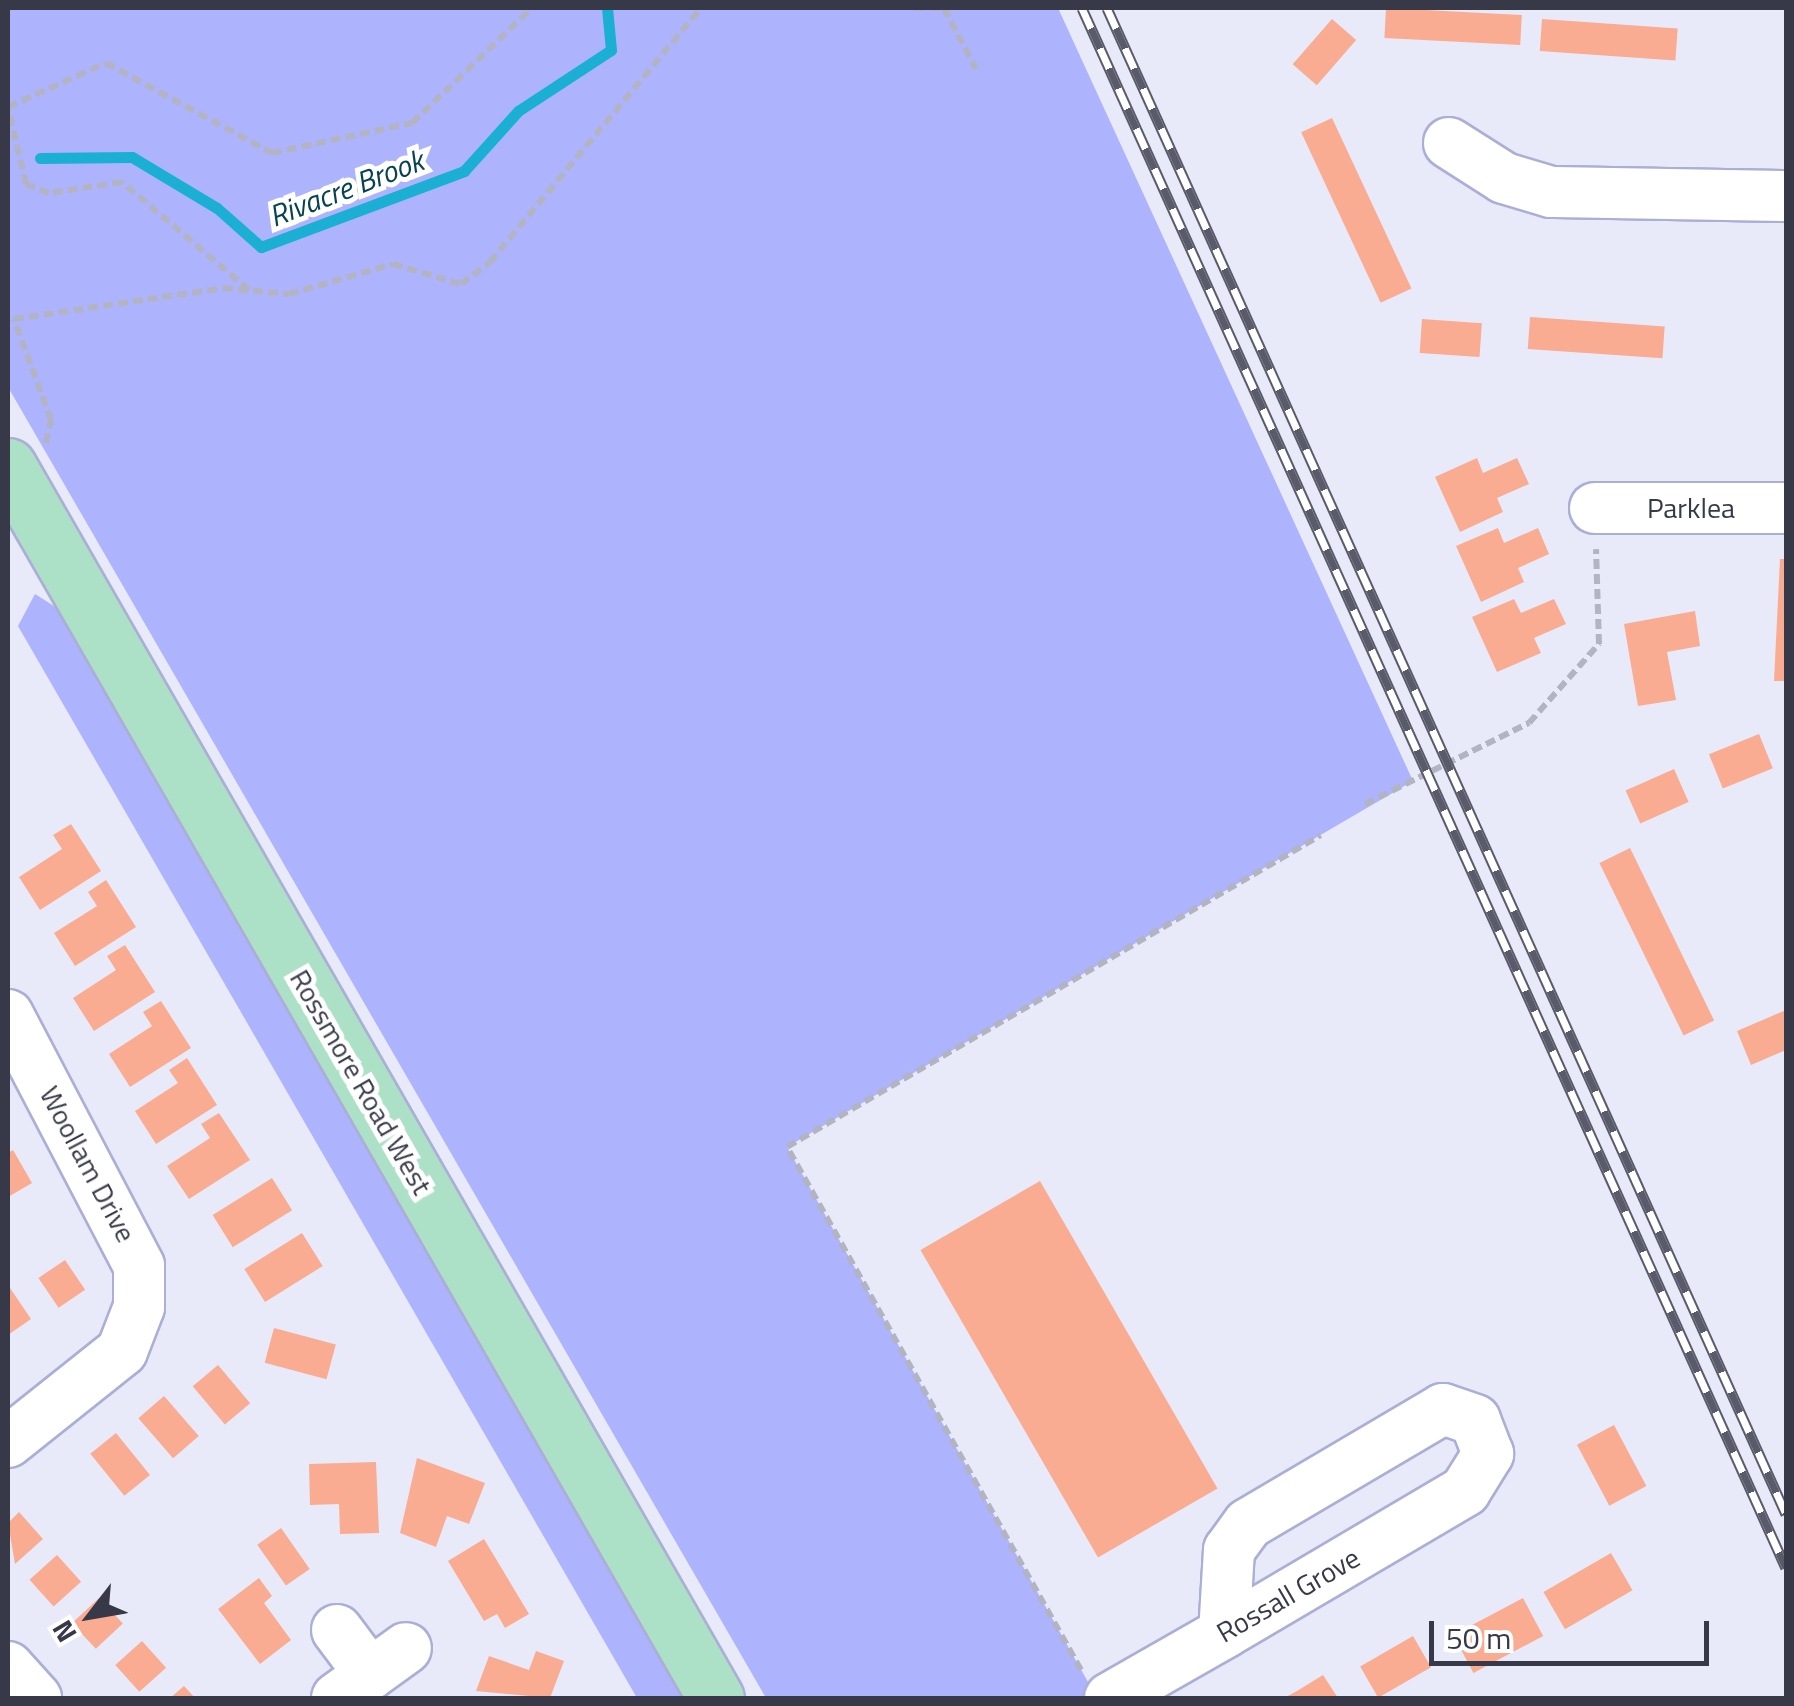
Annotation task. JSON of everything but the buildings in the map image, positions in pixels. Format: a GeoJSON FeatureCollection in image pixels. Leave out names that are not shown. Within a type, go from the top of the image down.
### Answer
{"type":"FeatureCollection","features":[{"type":"Feature","properties":{"kind":"main road","name":"Rossmore Road West"},"geometry":{"type":"LineString","coordinates":[[13,489],[716,1698]]}},
{"type":"Feature","properties":{"kind":"street"},"geometry":{"type":"LineString","coordinates":[[1449,143],[1504,178],[1551,192],[1786,196]]}},
{"type":"Feature","properties":{"kind":"street","name":"Parklea"},"geometry":{"type":"LineString","coordinates":[[1595,508],[1786,508]]}},
{"type":"Feature","properties":{"kind":"street","name":"Woollam Drive"},"geometry":{"type":"LineString","coordinates":[[8,1015],[140,1266],[139,1307],[122,1351],[8,1442]]}},
{"type":"Feature","properties":{"kind":"street","name":"Rossall Grove"},"geometry":{"type":"LineString","coordinates":[[1099,1690],[1224,1633],[1465,1492],[1488,1454],[1485,1436],[1465,1409],[1443,1409],[1236,1535],[1224,1633]]}},
{"type":"Feature","properties":{"kind":"street"},"geometry":{"type":"LineString","coordinates":[[338,1630],[371,1674]]}},
{"type":"Feature","properties":{"kind":"street"},"geometry":{"type":"LineString","coordinates":[[8,1667],[36,1698]]}},
{"type":"Feature","properties":{"kind":"path"},"geometry":{"type":"LineString","coordinates":[[249,290],[122,182],[49,193],[26,184],[8,108],[106,63],[272,153],[412,123],[532,8]]}},
{"type":"Feature","properties":{"kind":"path"},"geometry":{"type":"LineString","coordinates":[[914,8],[944,8],[976,69]]}},
{"type":"Feature","properties":{"kind":"path"},"geometry":{"type":"LineString","coordinates":[[13,489],[46,447],[51,420],[14,319],[249,290],[290,294],[392,264],[460,284],[490,262],[697,9]]}},
{"type":"Feature","properties":{"kind":"path"},"geometry":{"type":"LineString","coordinates":[[1366,804],[1529,723],[1599,644],[1595,508]]}},
{"type":"Feature","properties":{"kind":"path"},"geometry":{"type":"LineString","coordinates":[[1099,1690],[787,1147],[1321,834]]}},
{"type":"Feature","properties":{"kind":"shaded area"},"geometry":{"type":"Polygon","coordinates":[[[8,8],[1058,8],[1413,781],[787,1147],[1097,1698],[766,1698],[8,387],[8,8]]]}},
{"type":"Feature","properties":{"kind":"shaded area"},"geometry":{"type":"Polygon","coordinates":[[[35,594],[65,613],[684,1698],[637,1698],[18,626],[35,594]]]}},
{"type":"Feature","properties":{"kind":"waterway","name":"Rivacre Brook"},"geometry":{"type":"LineString","coordinates":[[40,158],[132,157],[217,208],[261,247],[464,171],[518,111],[611,50],[607,8]]}},
{"type":"Feature","properties":{"kind":"railway"},"geometry":{"type":"LineString","coordinates":[[1082,8],[1786,1568]]}},
{"type":"Feature","properties":{"kind":"railway"},"geometry":{"type":"LineString","coordinates":[[1107,8],[1786,1514]]}}]}
